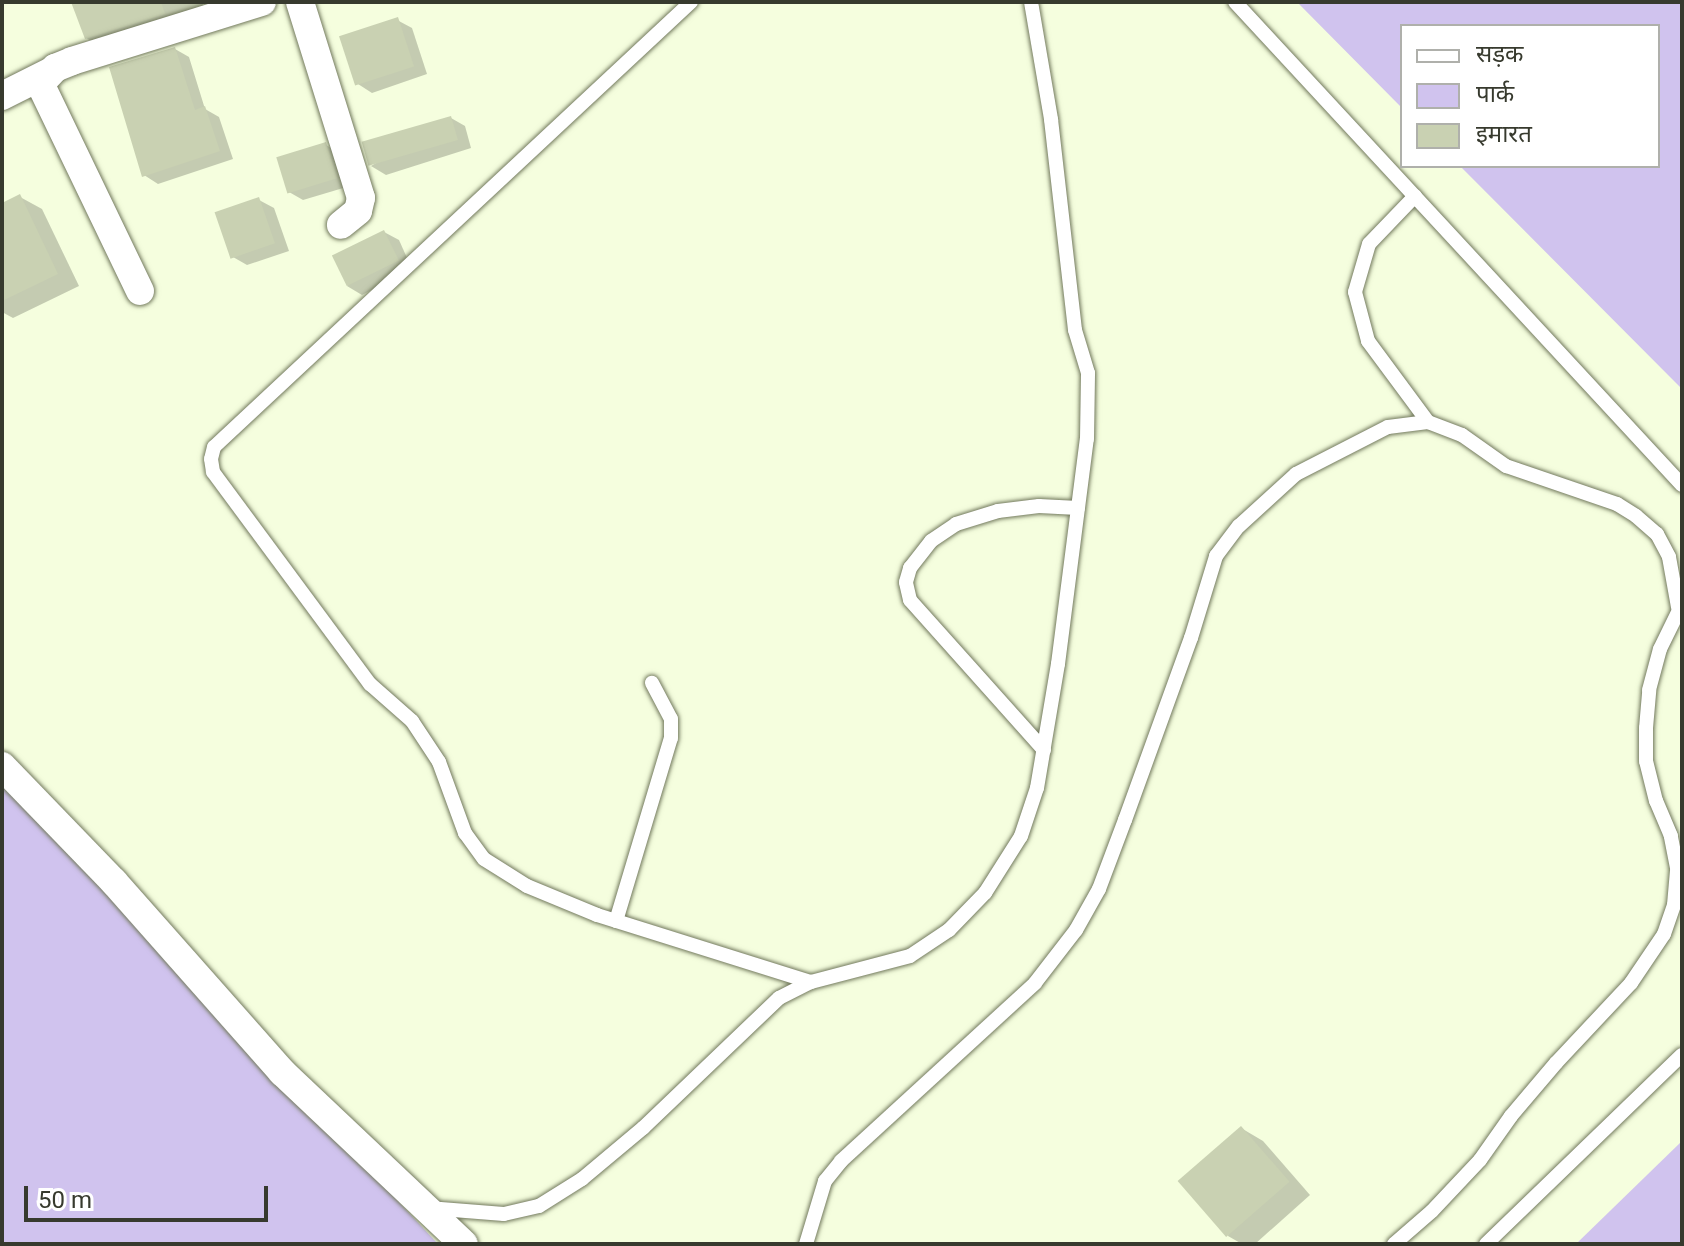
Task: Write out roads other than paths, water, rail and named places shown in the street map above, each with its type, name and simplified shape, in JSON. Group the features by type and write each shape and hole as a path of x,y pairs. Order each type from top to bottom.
{"street":[{"path":"2,96 72,61 262,2"},
{"path":"300,2 361,198 358,211 341,225"},
{"path":"50,72 43,89 140,291"},
{"path":"2,766 114,882 282,1072 464,1244"}],"lane":[{"path":"691,2 214,447 211,459 213,472 370,684 412,721 439,762 465,833 484,859 527,886 616,921 811,982"},
{"path":"423,1207 504,1214 539,1206 582,1179 643,1128 779,998 811,982 910,956 949,930 985,893 1021,836 1037,788 1044,750 1087,439 1088,373 1075,330 1051,119 1031,2"},
{"path":"1235,2 1682,485"},
{"path":"1415,196 1369,244 1355,292 1368,341 1428,422"},
{"path":"806,1244 825,1181 841,1161 1035,983 1076,930 1099,889 1125,820 1191,638 1216,556 1239,526 1296,474 1388,427 1428,422 1462,435 1506,466 1617,504 1657,534 1669,557 1680,605 1653,676 1646,728 1646,761 1656,801 1671,836 1677,868 1674,905 1664,934 1631,983 1556,1063 1511,1116 1480,1160 1432,1211 1394,1244"},
{"path":"1044,750 910,600 906,582 910,568 931,541 956,524 1012,509 1078,508"},
{"path":"616,921 671,738 671,719 652,683"},
{"path":"1486,1244 1682,1055"}]}
